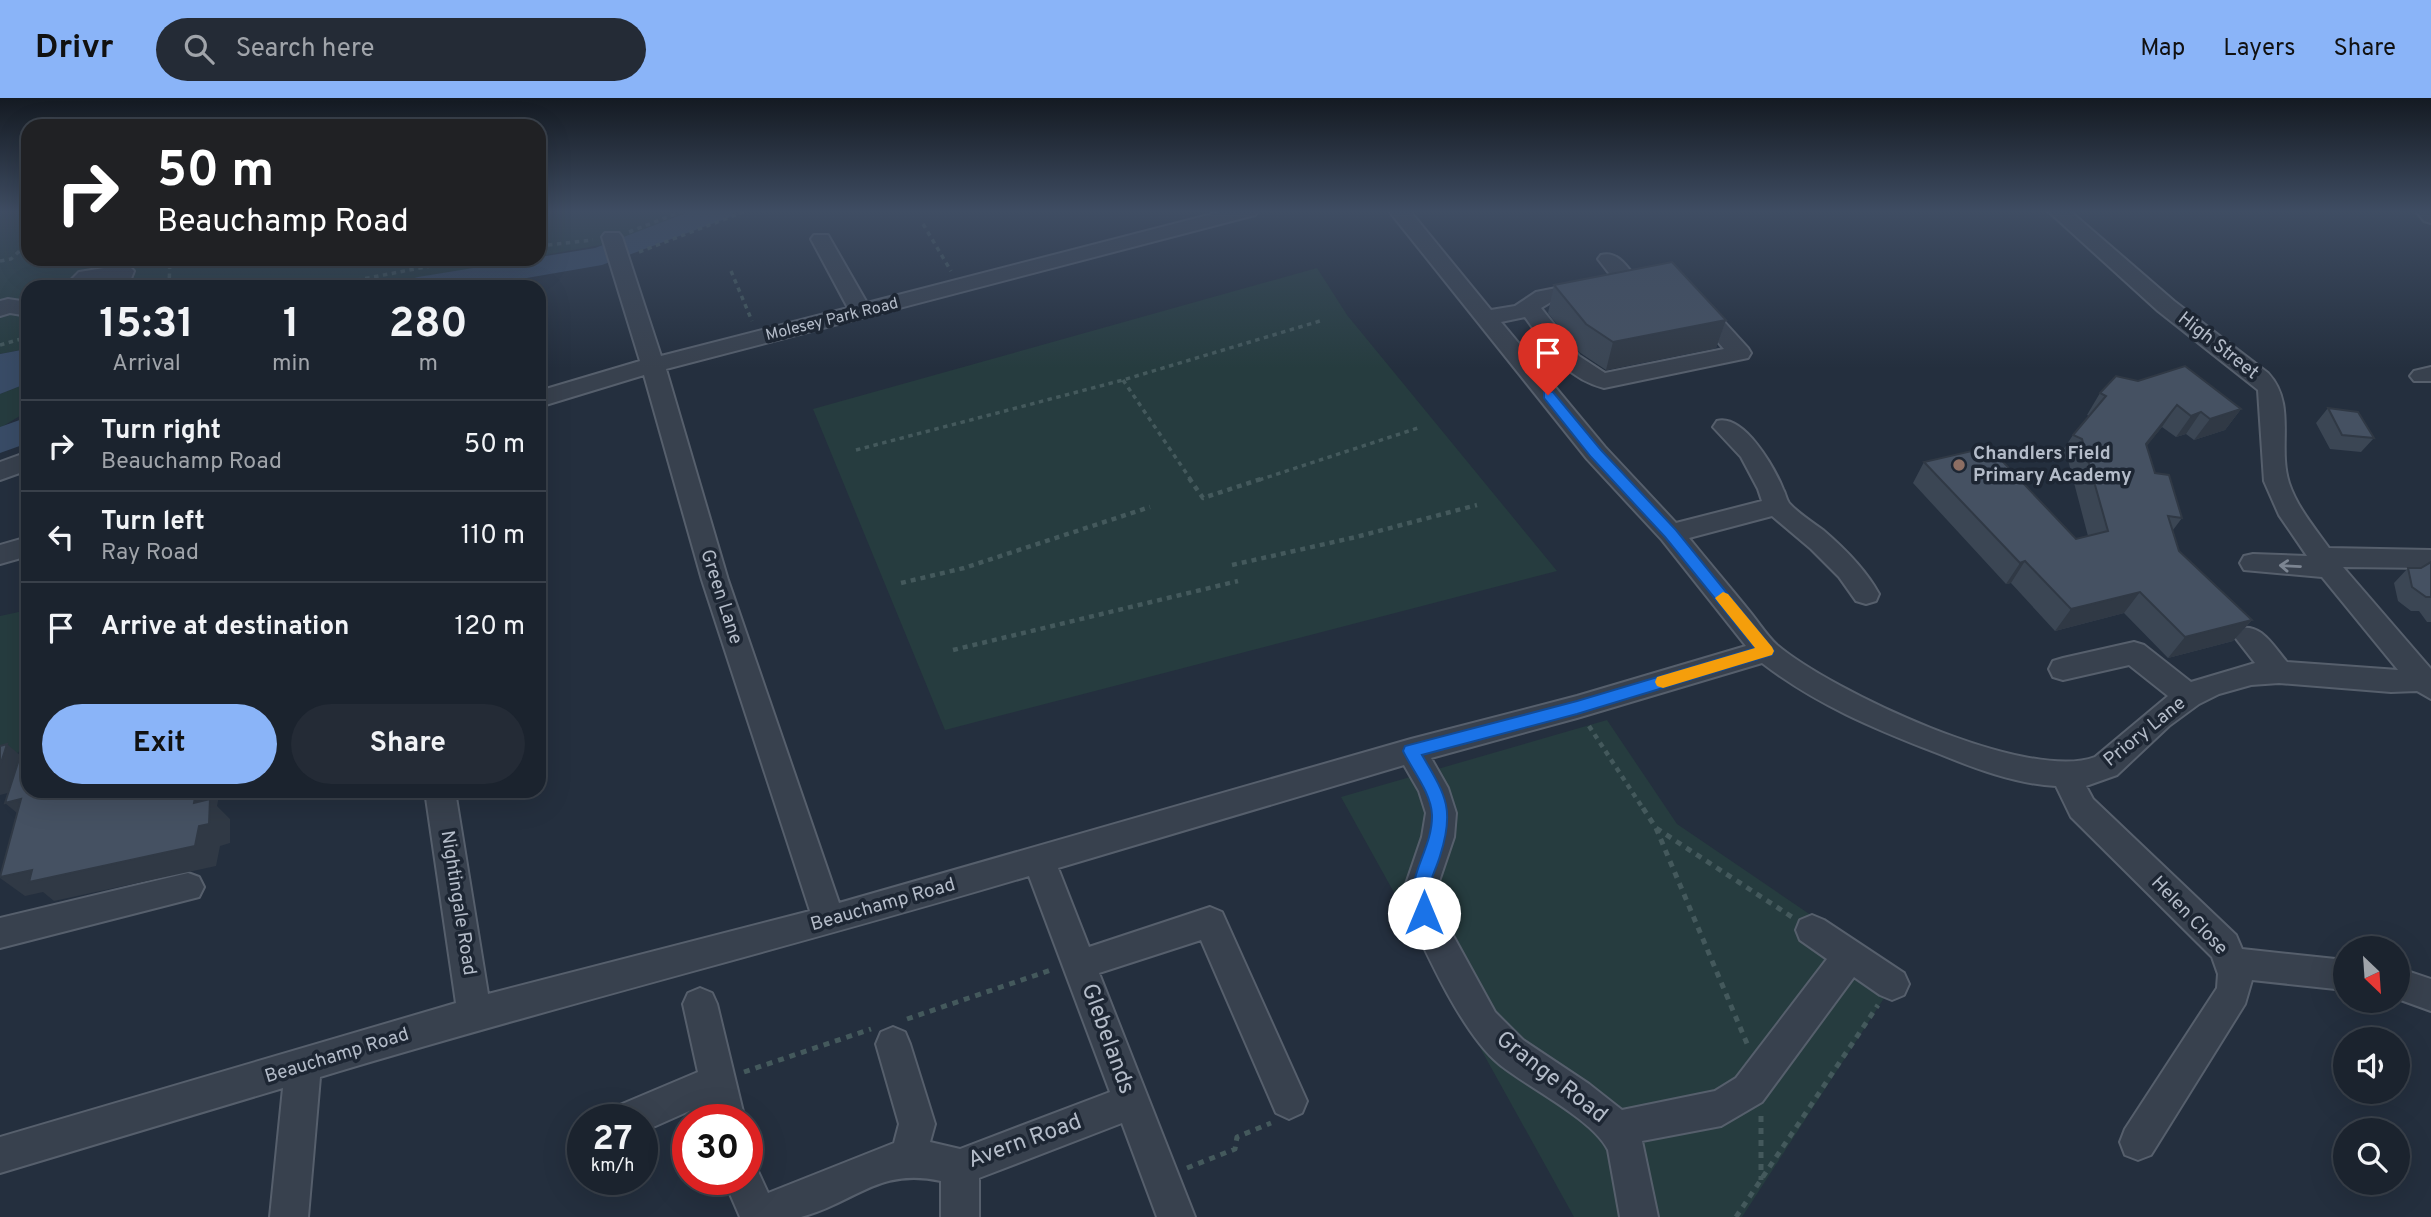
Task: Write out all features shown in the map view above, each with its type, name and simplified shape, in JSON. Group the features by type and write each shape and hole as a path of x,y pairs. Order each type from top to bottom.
{"street":[{"name":"Green Lane","path":"621,263 715,580 829,921"},
{"path":"834,263 862,313"},
{"name":"Molesey Park Road","path":"546,396 653,365 1051,263"},
{"name":"Priory Lane","path":"1441,263 1596,453 1671,534 1766,651 1809,683 1883,720 1979,757 2040,773 2082,775 2106,766 2159,718 2211,684 2251,674 2278,672 2333,674 2427,684"},
{"path":"1485,318 1529,307 1544,297 1627,281 1612,263"},
{"name":"High Street","path":"2117,263 2166,306 2260,378 2269,388 2276,481 2292,515 2324,563 2427,684"},
{"path":"82,280 87,276 123,271 119,280"},
{"path":"0,309 8,306 21,308"},
{"path":"1529,307 1580,371 1592,379 1604,381 1740,354 1699,308"},
{"path":"1725,427 1750,452 1771,489 1776,506 1820,542 1848,570 1866,594"},
{"path":"0,472 21,463"},
{"path":"1671,534 1776,506"},
{"path":"0,555 21,548"},
{"path":"2253,563 2431,559"},
{"path":"2248,636 2278,672"},
{"name":"Beauchamp Road","path":"0,1155 474,1014 829,921 1411,751 1577,707 1766,651"},
{"path":"2063,669 2134,653 2189,696"},
{"name":"Grange Road","path":"1411,751 1433,788 1441,813 1438,837 1419,893 1424,913 1483,1023 1511,1052 1576,1096 1617,1129 1626,1146 1639,1217"},
{"name":"Helen Close","path":"2065,775 2082,808 2224,946 2237,978 2233,993 2138,1142"},
{"name":"Nightingale Road","path":"441,798 463,923 474,1014"},
{"name":"Glebelands","path":"1039,860 1176,1217"},
{"path":"0,933 188,887"},
{"path":"1079,965 1210,922 1289,1101"},
{"path":"1812,930 1892,984"},
{"path":"1617,1129 1721,1108 1749,1090 1850,955"},
{"path":"2233,963 2333,974"},
{"path":"2410,988 2431,995"},
{"path":"700,1004 723,1104"},
{"path":"893,1044 916,1124 907,1160"},
{"path":"289,1217 303,1067"},
{"path":"658,1107 717,1082"},
{"name":"Avern Road","path":"750,1195 759,1216 887,1163 919,1158 960,1167 1130,1102"},
{"path":"960,1167 960,1217"}],"path":[{"path":"946,263 961,287"},
{"path":"358,280 430,266"},
{"path":"731,271 760,338"},
{"path":"856,450 1123,380 1320,321"},
{"path":"0,345 21,339"},
{"path":"1123,380 1203,498 1421,426"},
{"path":"1231,565 1356,537 1477,505"},
{"path":"901,583 964,568 1150,507"},
{"path":"953,650 1238,581"},
{"path":"1577,707 1656,828 1761,1075 1761,1180"},
{"path":"1656,828 1812,930"},
{"path":"1737,1217 1892,984"},
{"path":"1161,1178 1235,1149 1237,1137 1295,1112 1289,1101"}],"green space":[{"path":"0,263 21,263 21,266 490,266 417,280 21,280 21,350 0,354"},
{"path":"1317,268 1347,315 1557,571 945,730 813,409"},
{"path":"21,386 21,415 0,428 0,394"},
{"path":"21,612 21,748 11,757 0,761 0,616"},
{"path":"1607,720 1677,824 1899,975 1742,1217 1574,1217 1341,797"}],"water":[{"path":"21,350 21,386 0,394 0,354"}],"building":[{"path":"1673,263 1726,320 1613,342 1586,324 1554,285"},
{"path":"2185,366 2241,409 2210,419 2201,412 2191,416 2177,405 2146,444 2155,473 2169,475 2182,518 2168,516 2179,551 2252,620 2185,637 2140,592 2071,609 2025,561 2020,563 1924,462 1989,447 2076,539 2108,531 2082,439 2073,435 2106,396 2100,393 2116,376 2138,381"},
{"path":"2328,408 2358,412 2374,438 2342,435"},
{"path":"2431,562 2431,597 2426,597 2412,587 2408,568 2421,568"},
{"path":"7,744 0,766 0,746"},
{"path":"21,753 21,798 195,798 194,803 210,799 209,824 199,826 195,846 29,882 32,870 0,877 21,799 5,803"}],"waterway":[{"path":"546,265 559,263"},
{"path":"460,280 543,266"},
{"path":"0,441 21,432"}],"slow traffic":[{"path":"1663,682 1766,651 1723,598"}],"place":[{"name":"Chandlers Field Primary Academy","path":"1959,465"}],"route":[{"path":"1424,913 1419,893 1438,837 1441,813 1433,788 1411,751 1577,707 1766,651 1671,534 1596,453 1548,395"}]}
